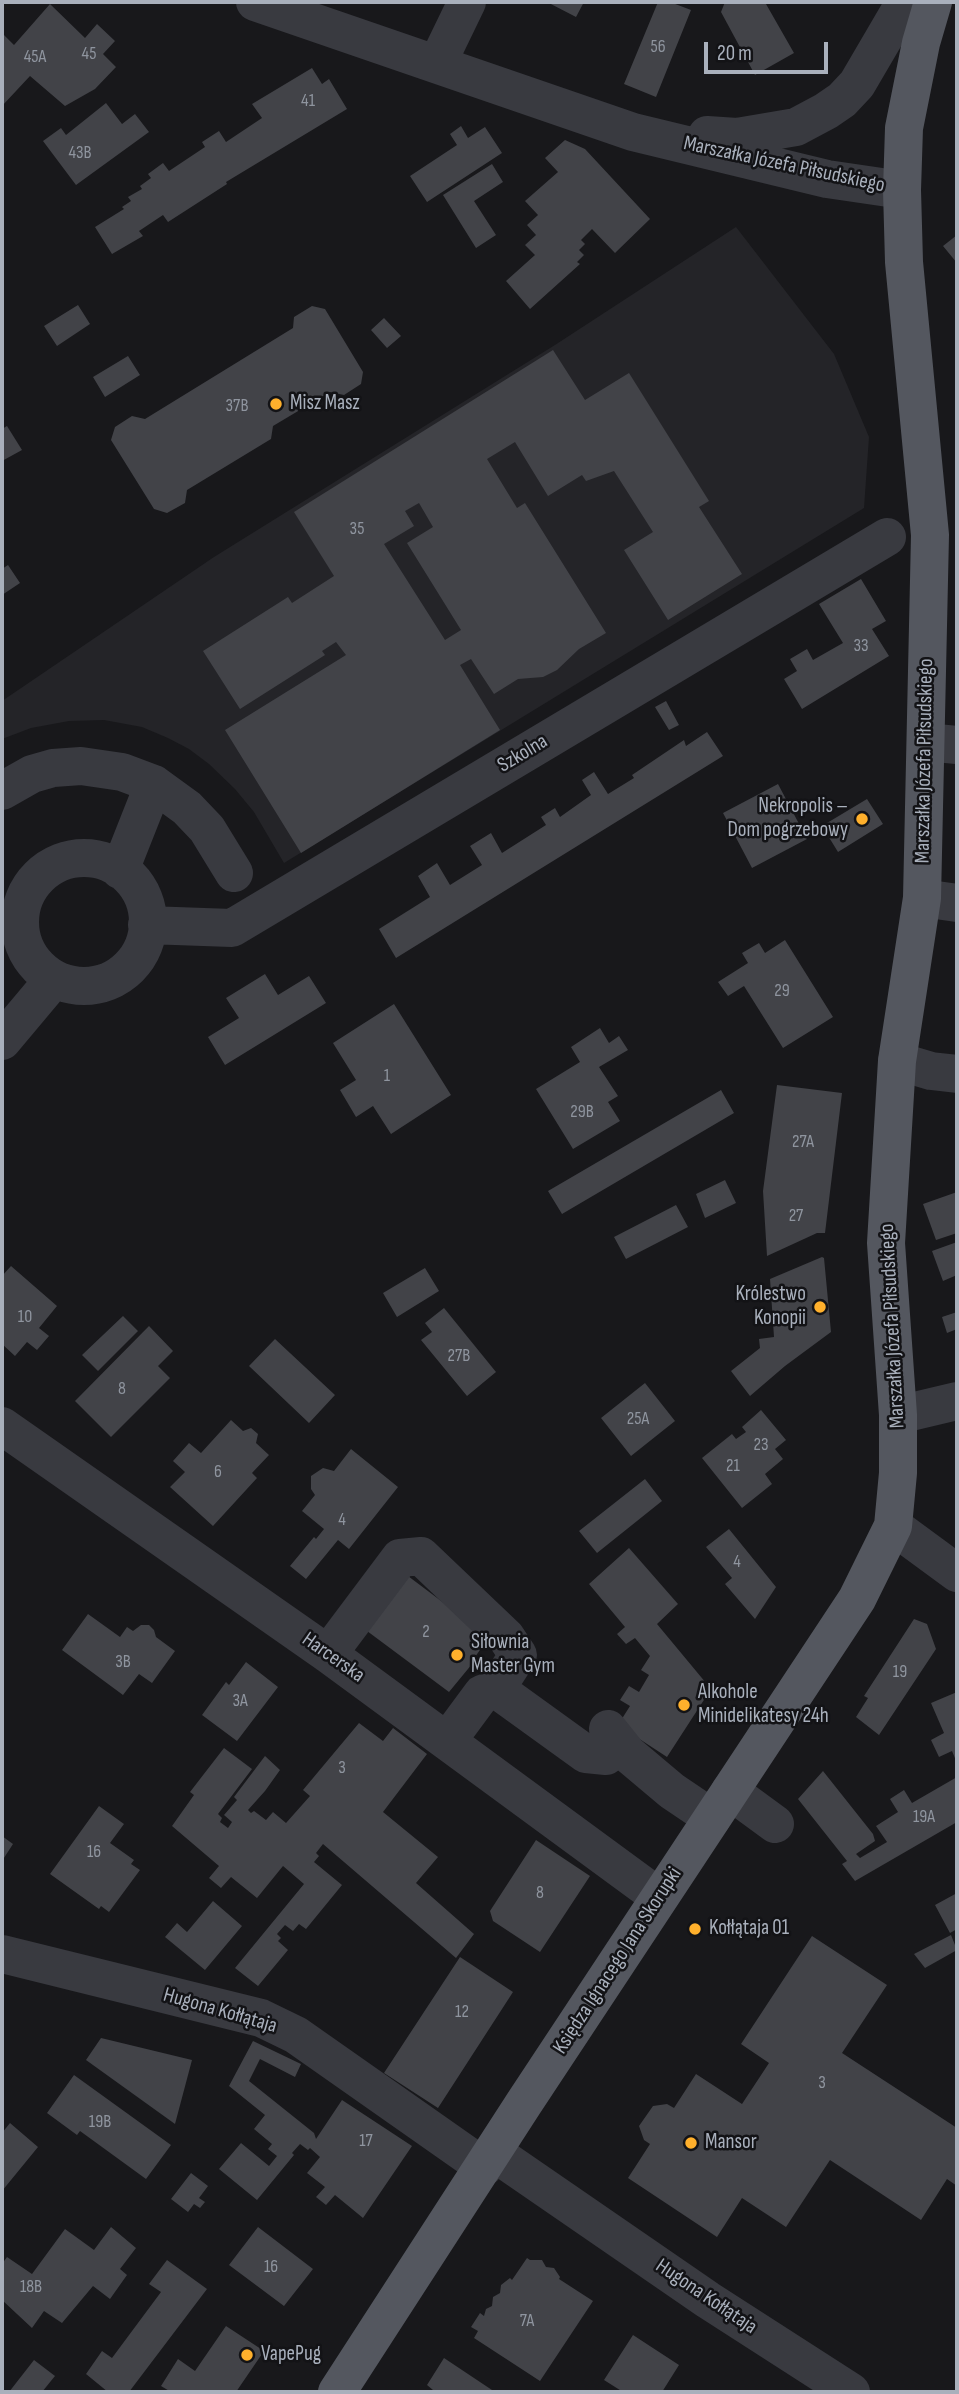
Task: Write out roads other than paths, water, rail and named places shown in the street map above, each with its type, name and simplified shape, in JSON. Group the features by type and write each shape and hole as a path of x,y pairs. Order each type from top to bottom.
{"main road":[{"path":"902,190 904,128 921,43 933,2"},
{"name":"Marszałka Józefa Piłsudskiego","path":"893,1526 898,1473 898,1415 886,1243 897,1061 940,900 941,744 930,535 904,262 902,190"},
{"name":"Księdza Ignacego Jana Skorupki","path":"337,2392 857,1600 893,1526"}],"street":[{"name":"Marszałka Józefa Piłsudskiego","path":"255,2 633,132 827,179 902,190"},
{"path":"437,64 467,2"},
{"name":"Marszałka Józefa Piłsudskiego","path":"633,132 737,136 796,128 842,100 857,84 905,2"},
{"name":"Szkolna","path":"147,925 232,928 887,537"},
{"path":"2,791 32,774 53,768 81,766 122,772 154,785 187,808 207,829 234,873"},
{"path":"120,870 154,785"},
{"path":"78,859 96,860 120,870 139,891 146,907 147,925 144,944 136,960 123,973 107,982 89,986 71,985 54,979 39,969 28,954 12,906 23,901 44,872 60,863 78,859"},
{"path":"2,1041 54,979"},
{"path":"897,1061 931,1072 957,1074"},
{"path":"898,1415 957,1402"},
{"name":"Harcerska","path":"2,1426 448,1740 659,1898"},
{"path":"893,1526 957,1573"},
{"path":"328,1654 400,1558 421,1556 506,1637 518,1656 496,1689 482,1694 448,1740"},
{"path":"496,1689 586,1754 607,1742 628,1754 672,1791 721,1804 775,1824"},
{"name":"Hugona Kołłątaja","path":"2,1954 261,2018 296,2035 489,2159 716,2288 851,2392"}],"place":[{"name":"Misz Masz","path":"276,404"},
{"name":"Nekropolis – Dom pogrzebowy","path":"862,819"},
{"name":"Królestwo Konopii","path":"820,1307"},
{"name":"Siłownia Master Gym","path":"457,1655"},
{"name":"Alkohole Minidelikatesy 24h","path":"684,1705"},
{"name":"Kołłątaja 01","path":"695,1929"},
{"name":"Mansor","path":"691,2143"},
{"name":"VapePug","path":"247,2355"}]}
